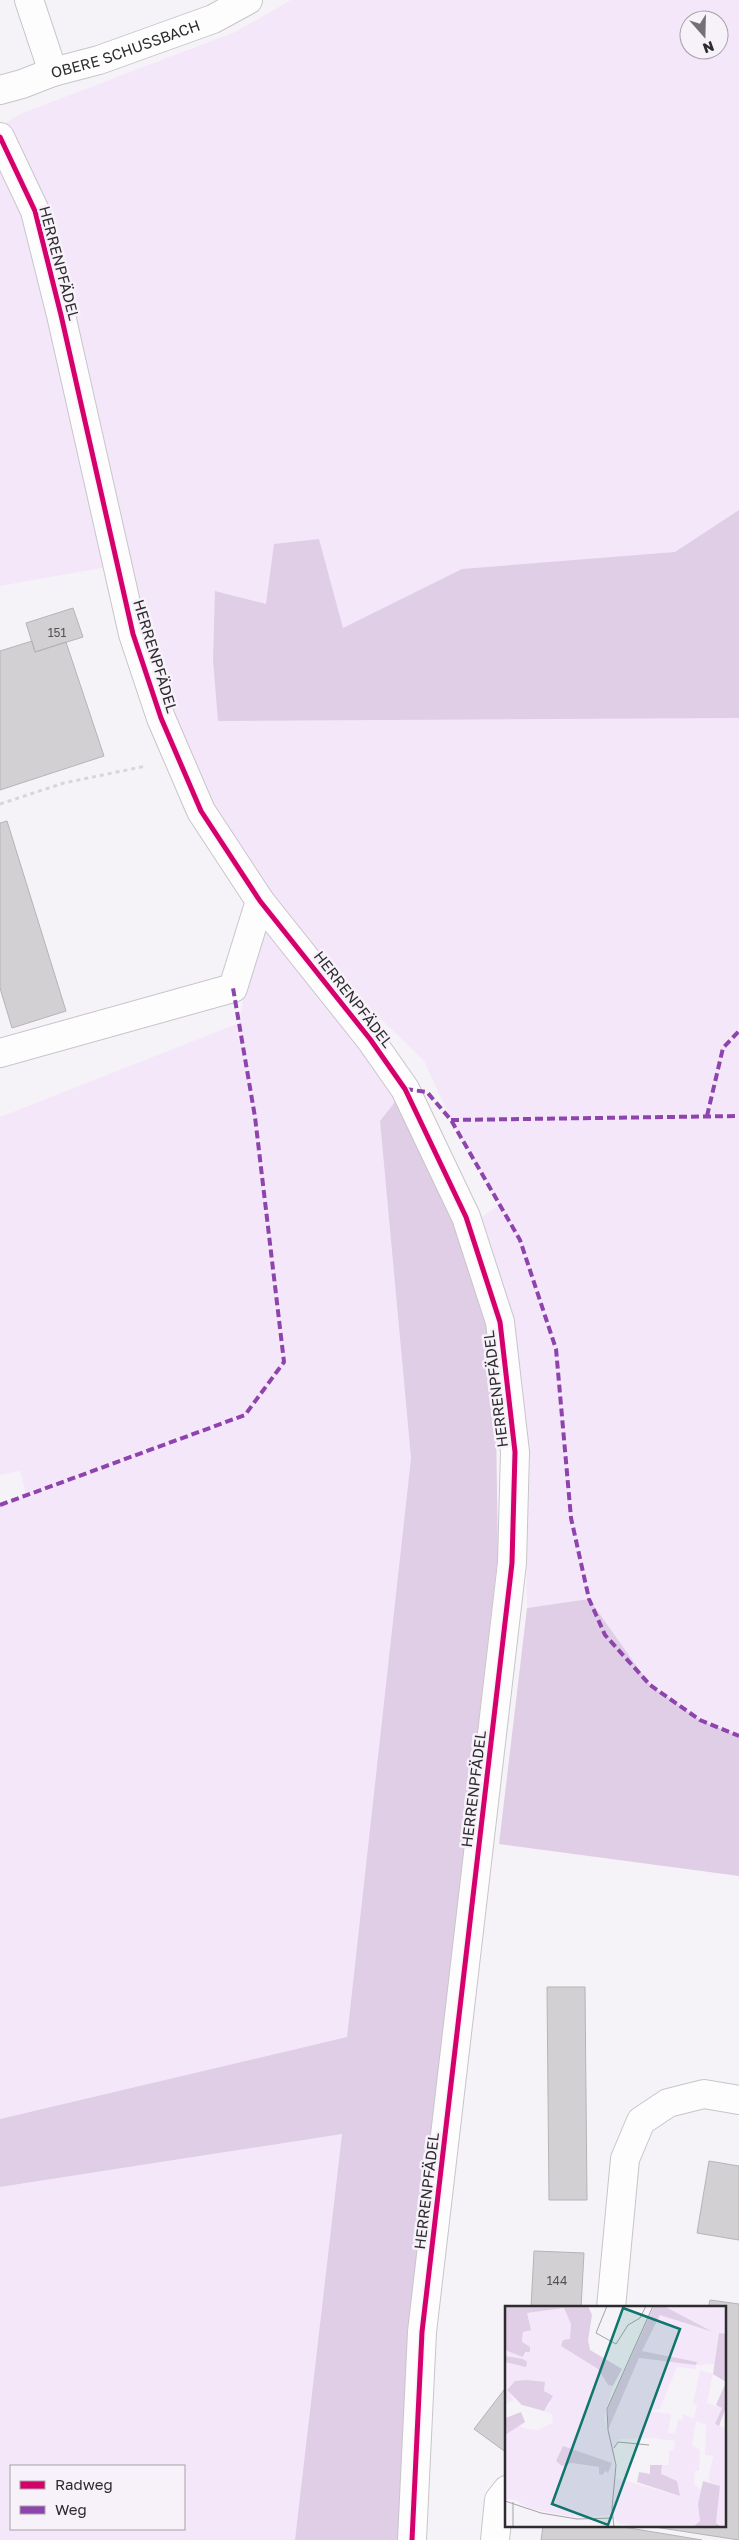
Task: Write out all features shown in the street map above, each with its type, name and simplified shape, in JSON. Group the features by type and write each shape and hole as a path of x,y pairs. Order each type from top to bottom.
{"street":[{"path":"29,0 53,72"},
{"name":"OBERE SCHUSSBACH","path":"0,90 53,72 99,60 213,19 248,0"},
{"name":"HERRENPFÄDEL","path":"0,137 35,211 62,315 133,634 161,718 201,811 260,901 370,1039 405,1089 466,1217 500,1322 515,1452 512,1563 422,2332 412,2540"},
{"path":"0,1053 233,988 260,901"},
{"path":"611,2306 625,2158 641,2122 668,2103 704,2094 739,2100"},
{"path":"495,2540 499,2500 505,2491"}],"path":[{"path":"0,804 64,783 179,760"}],"shaded area":[{"path":"291,0 739,0 739,1736 700,1720 650,1685 605,1635 589,1599 527,1608 523,1385 512,1311 480,1218 499,1205 506,1216 451,1120 424,1061 264,905 405,1089 380,1121 411,1458 347,2037 0,2119 0,1505 26,1495 20,1471 0,1475 0,1117 239,1023 260,901 201,811 118,565 0,586 0,126 20,114 235,32"},
{"path":"739,510 739,718 218,721 213,660 215,591 266,604 274,544 319,539 343,628 462,569 675,552"},
{"path":"405,1089 458,1225 488,1333 496,1423 498,1555 433,2115 405,2540 295,2540 342,2134 0,2187 0,2119 347,2037 411,1458 380,1121"},
{"path":"589,1599 650,1685 700,1720 739,1736 739,1876 499,1844 527,1608"},
{"path":"342,2134 295,2540 0,2540 0,2187"}],"building":[{"path":"73,608 83,637 35,652 26,623"},
{"path":"32,641 35,652 66,642 104,756 0,790 0,651"},
{"path":"7,821 66,1011 12,1028 0,988 0,823"},
{"path":"547,1987 585,1987 587,2200 549,2200"},
{"path":"709,2161 739,2166 739,2240 697,2233"},
{"path":"534,2251 584,2253 581,2306 531,2306"},
{"path":"710,2300 739,2304 739,2540 661,2528 726,2528 726,2306 708,2306"},
{"path":"505,2389 505,2452 474,2429"},
{"path":"543,2528 629,2528 702,2540 541,2540"}],"marked path":[{"path":"0,1505 245,1415 284,1362 255,1117 233,988"},
{"path":"707,1116 723,1048 739,1031"},
{"path":"405,1089 427,1092 451,1120 520,1240 556,1349 571,1518 589,1599 605,1635 650,1685 700,1720 739,1736"},
{"path":"451,1120 739,1116"}],"cycle path":[{"path":"0,137 35,211 61,315 133,634 161,718 201,811 260,901 370,1039 405,1089 466,1217 500,1322 515,1452 512,1563 422,2332 412,2540"}]}
